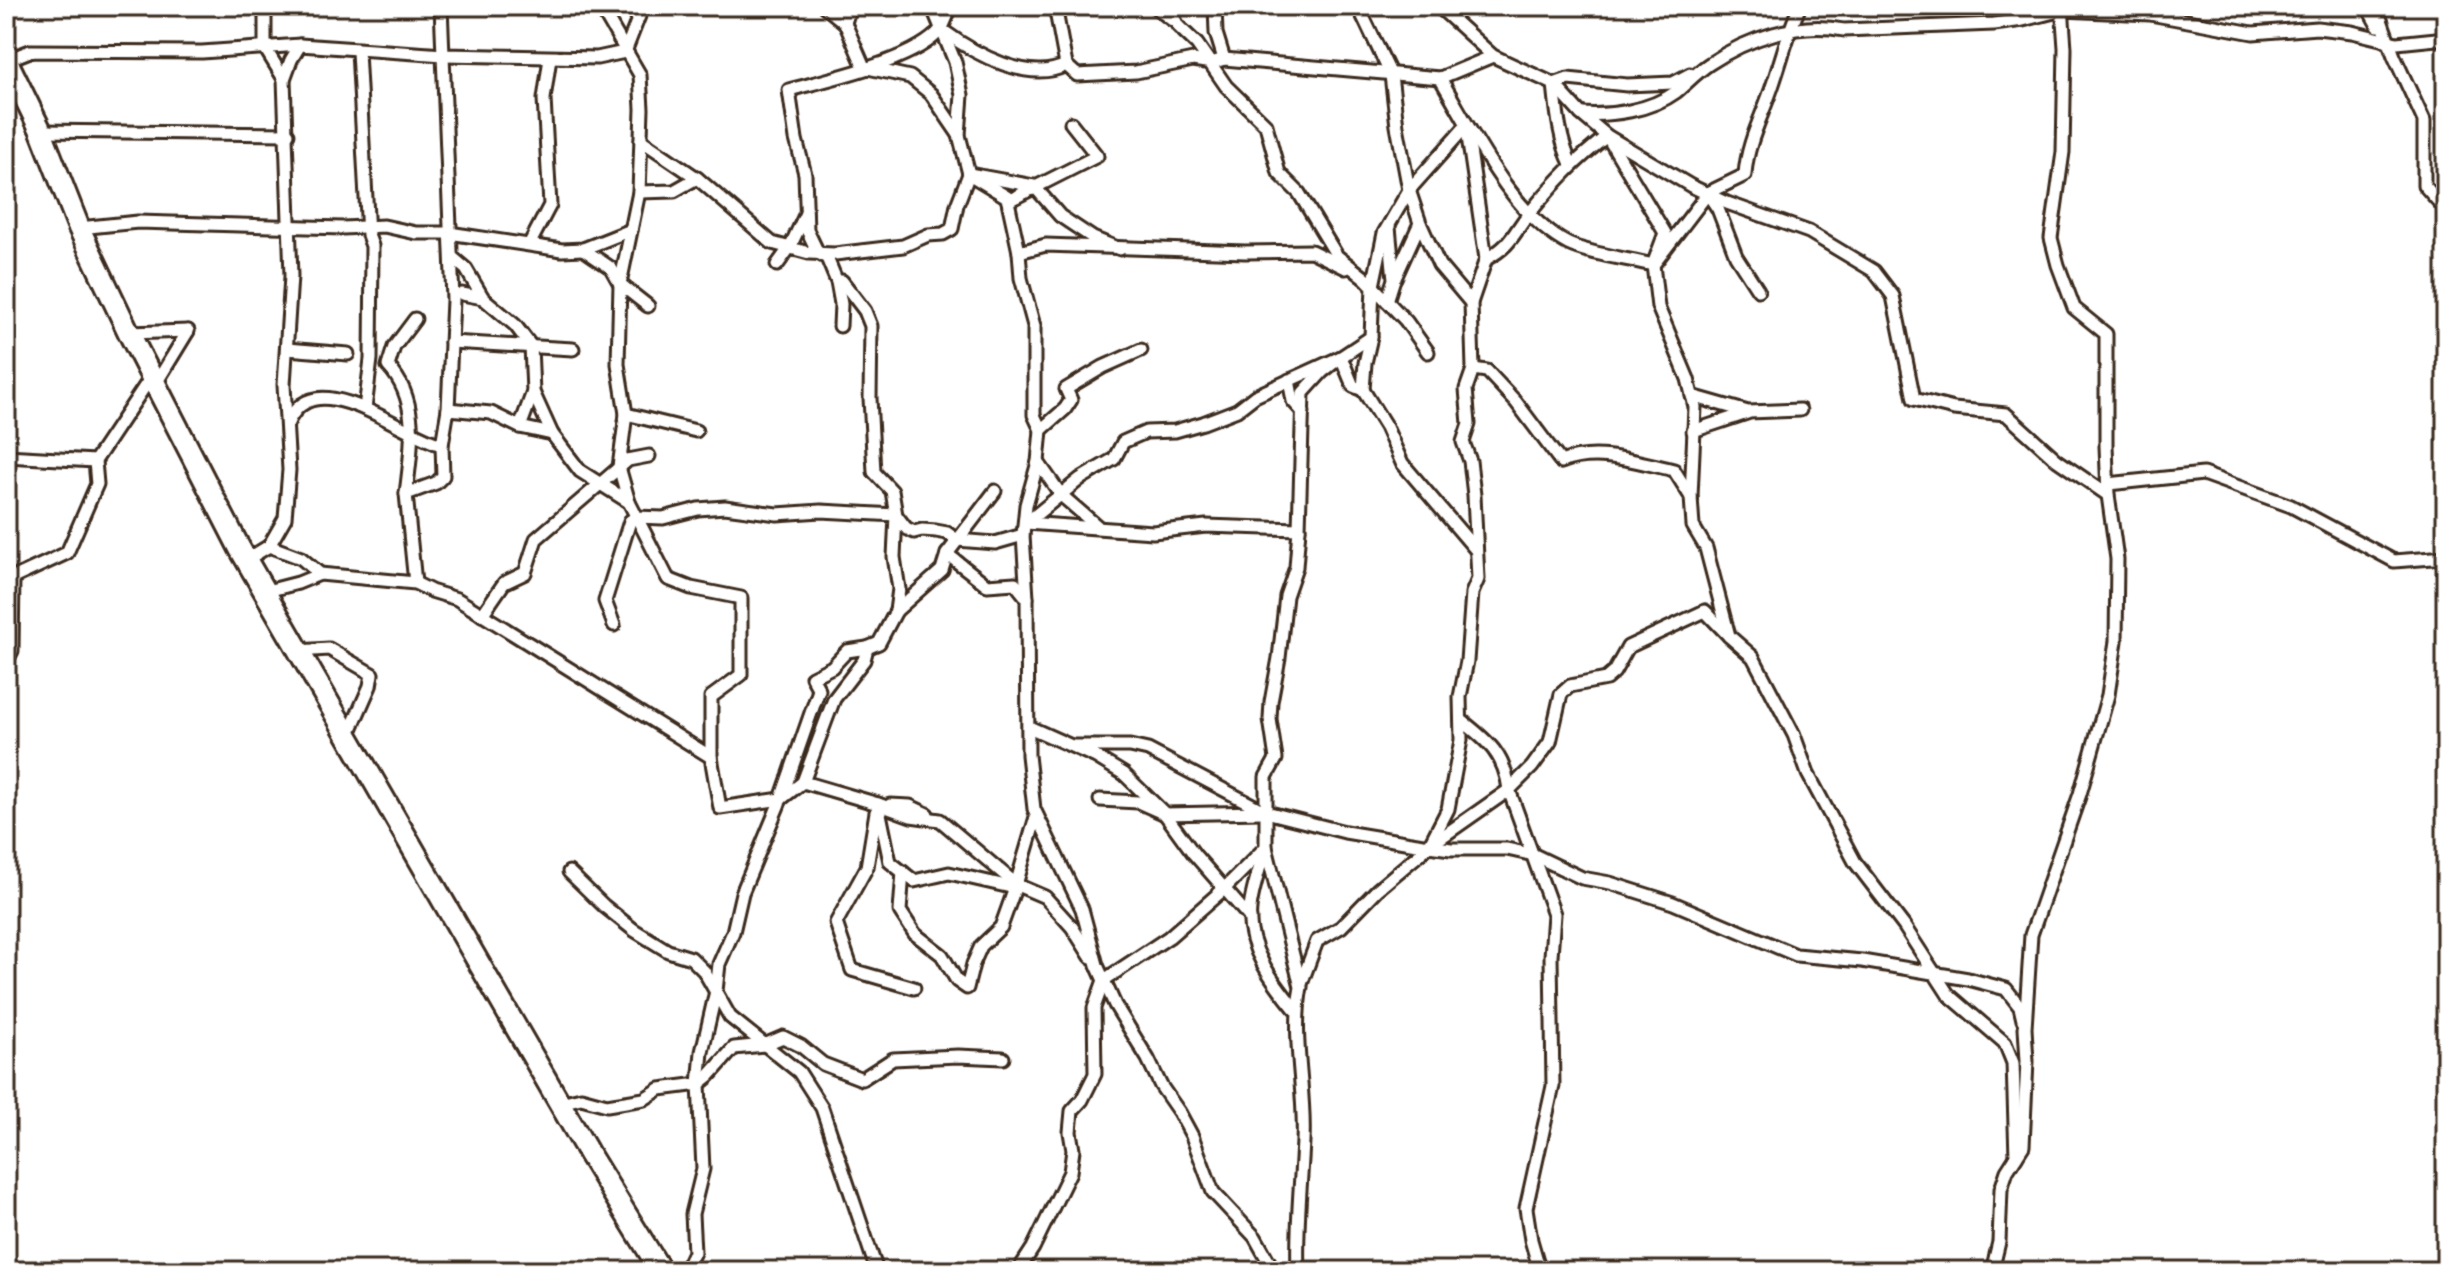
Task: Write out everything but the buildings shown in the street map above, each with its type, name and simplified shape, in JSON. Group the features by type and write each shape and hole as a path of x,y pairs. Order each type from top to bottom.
{"highway":[{"path":"6,59 41,131 79,228 129,333 263,592 661,1271"}],"street":[{"path":"265,6 265,48 284,79"},
{"path":"406,494 436,483 443,476 442,445 458,297 449,233 441,6"},
{"path":"605,6 604,13 640,75 639,192 620,284 618,364 626,414 619,467 629,502 668,579 691,588 741,598 741,675 711,697 711,757 720,808 781,799 803,782 834,699 864,660 867,648"},
{"path":"625,52 643,6"},
{"path":"824,6 845,23 864,67"},
{"path":"845,23 850,6"},
{"path":"641,140 697,178 772,243 818,253 850,253 903,246 928,235 943,234 952,229 969,174 959,135 962,95 955,62 932,6"},
{"path":"840,326 841,304 837,282 827,258 818,253 807,230 804,163 796,139 789,90 895,59 941,29 951,6"},
{"path":"1055,6 1066,65 1077,75 1136,72 1193,60 1440,78 1493,56"},
{"path":"1158,6 1218,61"},
{"path":"1168,6 1178,26"},
{"path":"1215,6 1218,61 1231,93 1266,125 1279,173 1299,193 1337,256 1373,286 1406,321 1428,352"},
{"path":"1358,6 1391,75 1409,190 1420,223 1439,265 1471,303"},
{"path":"1438,6 1452,12 1493,56 1554,84 1581,114 1607,136 1727,203 1809,232 1874,271 1893,296 1914,399 1954,409 2006,414 2057,460 2108,489 2203,474 2291,506 2394,561 2446,557"},
{"path":"1653,265 1708,193 1745,175 1748,146 1800,6"},
{"path":"2150,14 2168,6"},
{"path":"2367,6 2387,40 2424,121 2424,185 2446,210"},
{"path":"2376,6 2387,40"},
{"path":"1992,1271 1999,1242 2001,1189 2007,1171 2023,1146 2027,1061 2025,1028 2031,935 2080,794 2108,695 2116,641 2117,559 2108,489 2106,334 2074,308 2051,238 2063,152 2065,48 2062,8"},
{"path":"1554,84 1568,79 1627,85 1673,83 1752,41 1789,30 1982,25 2023,20 2062,8 2150,14 2253,33 2317,28 2352,32 2397,43 2446,38"},
{"path":"941,29 972,52 1008,66 1053,72 1066,65"},
{"path":"246,560 269,546 285,518 289,470 284,385 291,225 284,79 300,45"},
{"path":"6,59 30,51 202,52 300,45 358,51 550,58 597,58 625,52"},
{"path":"358,51 368,235 372,246 372,333 365,409"},
{"path":"530,243 550,205 544,99 550,58"},
{"path":"1581,114 1600,115 1640,109 1673,94 1708,65"},
{"path":"864,67 910,77 931,94 959,135"},
{"path":"1440,78 1466,126 1528,214 1569,244 1653,265"},
{"path":"1554,84 1560,129 1571,164"},
{"path":"1008,201 1097,156 1071,123"},
{"path":"1466,126 1409,190 1384,233 1373,286 1371,337 1363,390 1386,427 1402,463 1477,550"},
{"path":"1429,846 1448,809 1461,740 1460,697 1467,661 1472,593 1478,579 1470,461 1463,442 1469,424 1466,389 1473,369 1471,303 1486,259 1466,126"},
{"path":"41,131 288,134"},
{"path":"1486,259 1506,248 1528,214 1571,164 1607,136"},
{"path":"1607,136 1665,233 1653,265 1658,307 1680,357 1695,407 1691,497 1693,526 1706,548 1729,636"},
{"path":"969,174 1034,186 1060,216 1093,238 1120,249"},
{"path":"969,174 1007,197 1019,252 1021,278 1034,326 1034,415 1041,430 1038,462 1026,505 1024,529 1028,755 1036,817 1082,909 1097,965"},
{"path":"639,192 674,191 697,178"},
{"path":"1708,193 1718,209 1736,256 1758,290"},
{"path":"772,243 777,265 790,247 807,209"},
{"path":"79,228 138,222 384,226 416,233 449,233 562,250 583,249 631,230"},
{"path":"1387,301 1420,223"},
{"path":"1389,224 1394,279"},
{"path":"1019,252 1046,245 1311,251 1354,271"},
{"path":"583,249 611,268 620,284 648,306"},
{"path":"453,258 466,269 483,298 515,325 531,346 533,392 552,434 580,471 629,502"},
{"path":"685,1271 694,1252 692,1214 703,1169 699,1084 702,1052 719,964 733,932 742,893 781,799 819,690 812,677 832,667 847,651 879,643 896,611 899,589 894,557 896,515 892,491 874,472 870,398 871,326 865,311 842,281 837,282"},
{"path":"458,297 473,284"},
{"path":"458,297 483,298"},
{"path":"415,319 394,347 388,366 400,379 413,432 406,494 415,583"},
{"path":"6,662 12,651 13,578 67,553 97,484 95,461 188,331 129,333"},
{"path":"1301,987 1266,847 1266,777 1276,759 1271,735 1271,702 1286,596 1296,567 1303,393 1322,372 1371,337"},
{"path":"451,342 573,349"},
{"path":"287,349 348,354"},
{"path":"1041,430 1068,405 1071,400 1066,389 1103,367 1141,350"},
{"path":"614,625 605,601 630,521 636,517 663,518 698,509 725,507 777,514 821,511 896,515 906,528 914,532 947,533 957,540 995,543 1024,529 1080,479 1114,459 1123,442 1146,432 1175,431 1237,410 1255,396 1341,357"},
{"path":"1341,357 1353,386 1363,390"},
{"path":"1473,369 1487,371 1516,402 1561,462 1579,455 1622,458 1674,470 1691,497"},
{"path":"1289,380 1293,401 1303,412"},
{"path":"520,427 533,392"},
{"path":"1692,396 1748,412"},
{"path":"285,430 292,411 307,400 343,399 413,432 424,441 442,445"},
{"path":"448,409 491,413 520,427 552,434"},
{"path":"1693,431 1748,412 1800,410"},
{"path":"626,414 696,431"},
{"path":"6,456 95,461"},
{"path":"482,615 504,583 525,573 536,539 628,460 649,456"},
{"path":"1038,462 1061,495 1098,526"},
{"path":"896,611 942,570 947,554 995,491"},
{"path":"1024,529 1098,526 1153,532 1206,526 1299,529"},
{"path":"269,546 301,558 320,574"},
{"path":"947,554 987,585 1015,583 1027,598"},
{"path":"263,592 320,574 415,583 457,599 711,757"},
{"path":"1298,1271 1296,1224 1303,1141 1296,1010 1317,941 1341,927 1378,889 1429,846 1509,790 1532,767 1550,742 1561,694 1570,686 1606,679 1614,672 1628,647 1705,611 1753,657 1794,735 1808,774 1848,849 1948,994 2005,1043 2013,1063 2016,1158"},
{"path":"298,651 329,649 372,674 370,686 348,737"},
{"path":"1461,720 1490,743 1507,771 1509,790 1554,914 1551,956 1553,1086 1526,1208 1540,1271"},
{"path":"1029,727 1073,746 1124,774 1165,814 1194,854 1250,918"},
{"path":"1073,746 1130,746 1148,750 1266,812 1345,832 1451,849 1507,849 1534,855 1582,878 1610,883 1673,903 1796,955 1862,961 1968,979 2006,989 2020,1007 2025,1028"},
{"path":"803,782 878,804 910,806 940,820 974,846 1016,887"},
{"path":"1100,800 1138,802 1165,814 1266,812"},
{"path":"878,804 890,862 914,881 949,873 1016,887 1045,897 1072,927 1097,965 1161,1086 1192,1136 1213,1192 1255,1237 1274,1271"},
{"path":"878,804 867,867 836,923 852,970 914,988"},
{"path":"903,872 900,911 915,934 942,955 957,981 967,988 981,946 1001,927 1036,817"},
{"path":"1018,1271 1033,1248 1070,1172 1072,1111 1082,1100 1095,1074 1094,1008 1104,980 1169,937 1266,847"},
{"path":"1266,847 1250,907 1250,929 1266,970 1296,1010"},
{"path":"569,872 634,930 668,951 691,958 704,971 730,1017 799,1072 822,1108 877,1271"},
{"path":"560,1103 581,1098 607,1105 644,1099 660,1089 699,1084 734,1048 764,1045 783,1037 801,1046 823,1064 862,1079 893,1059 958,1056 1003,1058"}]}
